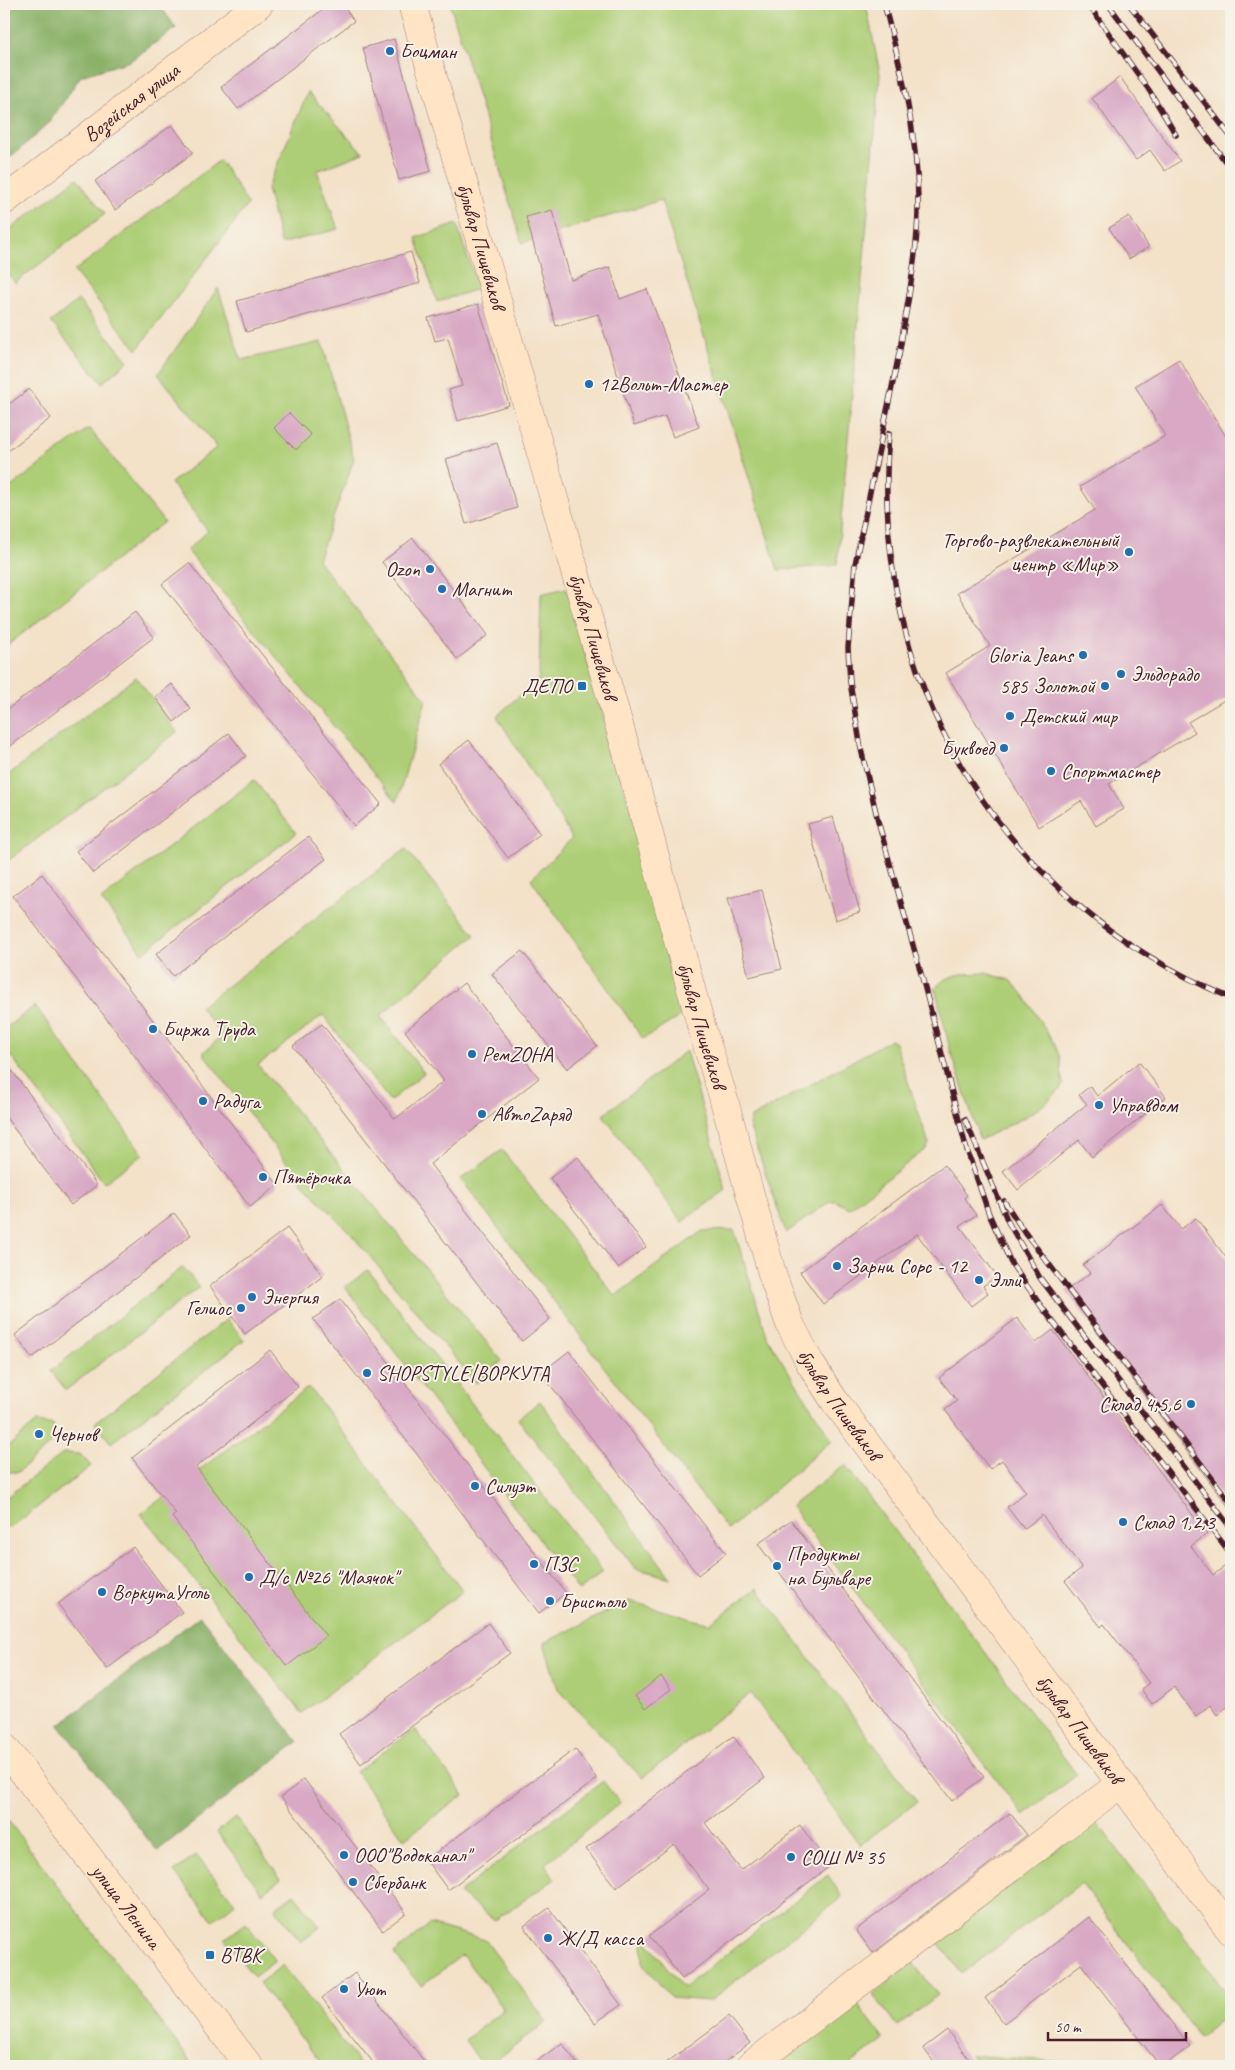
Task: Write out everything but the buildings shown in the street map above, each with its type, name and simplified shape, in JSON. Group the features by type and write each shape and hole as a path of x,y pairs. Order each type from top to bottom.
{"main road":[{"name":"Возейская улица","path":"4,201 259,4"},
{"name":"бульвар Пищевиков","path":"412,4 627,754 702,1029 722,1093 773,1277 790,1324 810,1363 834,1400 1231,1931"},
{"name":"улица Ленина","path":"4,1747 249,2066"},
{"path":"750,2066 1120,1784"}],"green space":[{"path":"4,4 159,4 176,28 130,61 81,76 49,123 4,161"},
{"path":"450,4 866,4 880,74 837,565 778,570 661,200 522,243"},
{"path":"308,92 363,153 317,171 338,229 281,244 267,189"},
{"path":"220,160 248,204 137,350 74,271"},
{"path":"77,178 105,214 15,283 4,268 4,234"},
{"path":"457,224 478,289 437,302 416,238"},
{"path":"218,288 241,360 322,342 354,459 318,560 426,700 397,802 187,550 208,531 171,483 217,447 158,374"},
{"path":"78,300 128,361 102,383 51,322"},
{"path":"89,428 164,522 4,648 4,492"},
{"path":"566,588 640,842 681,1016 643,1039 531,879 572,838 497,716 539,678 541,594"},
{"path":"136,677 177,732 4,864 4,778"},
{"path":"254,780 296,833 143,953 101,900"},
{"path":"406,849 475,935 380,1016 424,1073 390,1101 323,1015 258,1065 502,1361 476,1383 351,1234 300,1180 203,1053 222,1036 200,1007"},
{"path":"985,973 1010,980 1023,994 1055,1045 1060,1058 1063,1085 1056,1094 1037,1110 980,1140 950,1049 935,988 952,976"},
{"path":"35,1006 143,1154 104,1183 4,1046 4,1029"},
{"path":"890,1040 895,1043 929,1144 926,1149 849,1208 835,1201 830,1201 786,1233 749,1125 751,1118"},
{"path":"686,1051 726,1190 682,1222 603,1115"},
{"path":"502,1150 615,1296 702,1231 734,1230 768,1339 832,1440 728,1530 461,1179"},
{"path":"183,1267 199,1287 66,1390 51,1371"},
{"path":"368,1270 603,1572 579,1591 345,1287"},
{"path":"227,1319 244,1340 111,1443 95,1423"},
{"path":"309,1387 463,1591 302,1713 141,1514"},
{"path":"540,1401 671,1578 635,1568 518,1419"},
{"path":"37,1422 54,1425 51,1444 18,1472 4,1472 4,1450"},
{"path":"64,1453 80,1454 91,1466 9,1529 4,1522 4,1499"},
{"path":"845,1465 1077,1775 1023,1815 791,1506"},
{"path":"757,1588 917,1802 860,1845 751,1693 642,1778 558,1689 544,1643 629,1601 710,1624"},
{"path":"200,1616 298,1742 157,1851 59,1725"},
{"path":"415,1729 464,1795 404,1839 356,1772"},
{"path":"603,1781 620,1803 545,1864 555,1879 495,1920 459,1893"},
{"path":"4,1815 194,2066 4,2066"},
{"path":"236,1817 281,1879 262,1893 217,1832"},
{"path":"1095,1820 1231,1998 1231,2012 1199,2037 1081,1883 962,1974 937,1941"},
{"path":"196,1855 235,1903 213,1921 174,1872"},
{"path":"828,1875 842,1897 710,2001 671,1998 643,1964 642,1935 683,1988"},
{"path":"294,1894 320,1927 301,1942 275,1908"},
{"path":"246,1923 275,1961 254,1977 225,1939"},
{"path":"430,1924 485,1940 547,2022 488,2066 483,2066 465,2040 504,2009 462,1955 421,1986 394,1954"},
{"path":"913,1963 938,1995 897,2026 873,1994"},
{"path":"283,1965 361,2066 323,2066 259,1983"},
{"path":"857,2003 884,2039 848,2066 771,2066"},
{"path":"970,2055 1112,2066 979,2066"}],"railway":[{"path":"884,4 907,100 917,173 917,238 899,356"},
{"path":"1088,4 1149,90 1176,135"},
{"path":"1108,4 1231,169"},
{"path":"1129,4 1231,137"},
{"path":"900,349 855,564 848,648 850,682 861,749 878,821 922,977 966,1147 989,1214 1011,1263 1041,1306 1231,1554"},
{"path":"889,433 888,525 901,613 927,696 965,773 1015,843 1077,904 1149,956 1231,998"},
{"path":"965,1119 1008,1222 1040,1278 1231,1528"},
{"path":"1004,1201 1023,1230 1231,1503"}],"place":[{"name":"Боцман","path":"390,51"},
{"name":"12Вольт-Мастер","path":"589,384"},
{"name":"Торгово-развлекательный центр «Мир»","path":"1129,552"},
{"name":"Ozon","path":"430,569"},
{"name":"Магнит","path":"442,589"},
{"name":"Gloria Jeans","path":"1083,655"},
{"name":"Эльдорадо","path":"1121,674"},
{"name":"ДЕПО","path":"582,686"},
{"name":"585 Золотой","path":"1105,686"},
{"name":"Детский мир","path":"1010,716"},
{"name":"Буквоед","path":"1004,748"},
{"name":"Спортмастер","path":"1051,771"},
{"name":"Биржа Труда","path":"153,1029"},
{"name":"РемZОНА","path":"472,1054"},
{"name":"Радуга","path":"203,1101"},
{"name":"Управдом","path":"1099,1105"},
{"name":"АвтоZаряд","path":"482,1114"},
{"name":"Пятёрочка","path":"263,1177"},
{"name":"Зарни Сорс - 12","path":"837,1266"},
{"name":"Элли","path":"979,1280"},
{"name":"Энергия","path":"252,1297"},
{"name":"Гелиос","path":"241,1308"},
{"name":"SHOPSTYLE|ВОРКУТА","path":"367,1373"},
{"name":"Склад 4,5,6","path":"1191,1404"},
{"name":"Чернов","path":"39,1434"},
{"name":"Силуэт","path":"475,1486"},
{"name":"Склад 1,2,3","path":"1123,1522"},
{"name":"ПЗС","path":"534,1564"},
{"name":"Продукты на Бульваре","path":"777,1566"},
{"name":"Д/с №26 \"Маячок\"","path":"249,1577"},
{"name":"ВоркутаУголь","path":"102,1592"},
{"name":"Бристоль","path":"550,1601"},
{"name":"ООО\"Водоканал\"","path":"344,1855"},
{"name":"СОШ № 35","path":"791,1857"},
{"name":"Сбербанк","path":"353,1882"},
{"name":"Ж/Д касса","path":"548,1938"},
{"name":"ВТВК","path":"210,1955"},
{"name":"Уют","path":"344,1989"}]}
